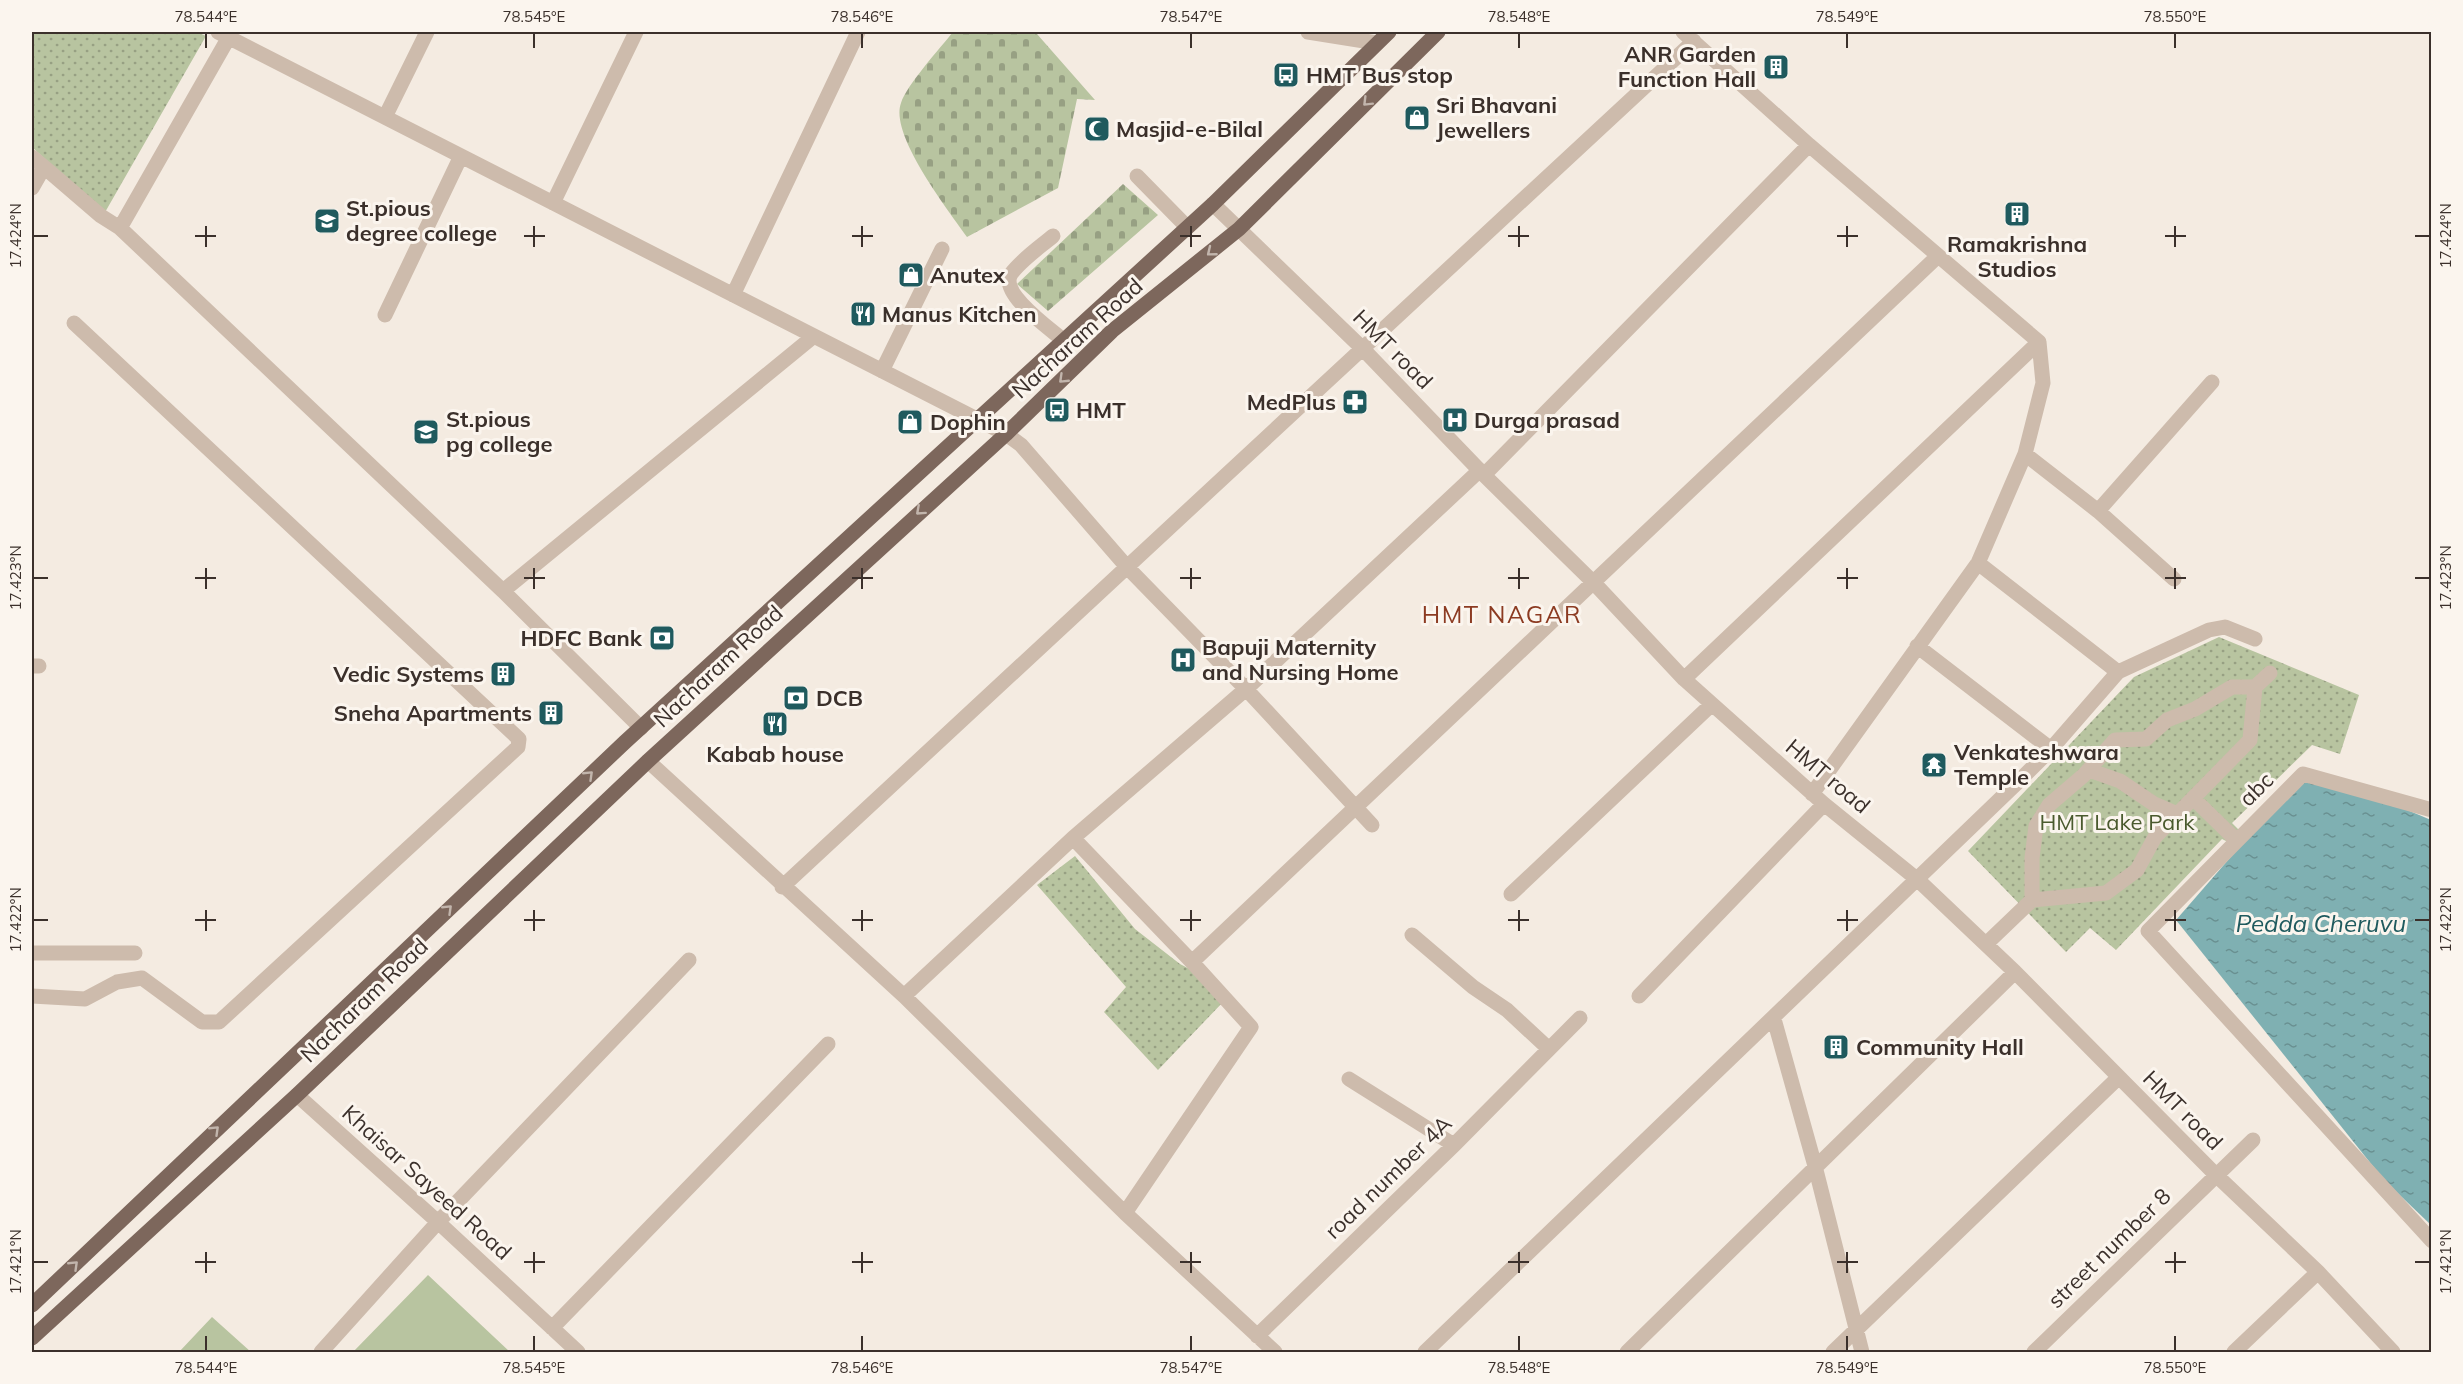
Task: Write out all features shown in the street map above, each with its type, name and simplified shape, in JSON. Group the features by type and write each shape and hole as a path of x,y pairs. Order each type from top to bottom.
{"main road":[{"name":"Nacharam Road","path":"32,1305 641,728 977,417 1213,204 1389,32"},
{"name":"Nacharam Road","path":"32,1338 297,1095 648,761 1006,434 1112,331 1239,229 1438,32"}],"street":[{"path":"385,117 428,32"},
{"path":"553,203 636,32"},
{"path":"733,295 858,32"},
{"path":"1308,32 1377,43"},
{"path":"120,228 224,34 733,295 977,417 1006,434 1021,445 1127,567 1246,688 1372,825"},
{"path":"782,886 1362,348 1688,36 1809,145 2039,342 2043,383 2025,454 1978,563 1812,794"},
{"path":"904,996 1073,838 1246,688 1482,473 1809,145"},
{"path":"385,315 461,156"},
{"path":"32,157 101,216 120,228 503,591 641,728"},
{"path":"32,188 44,167"},
{"path":"1137,176 1187,227"},
{"name":"HMT road","path":"1213,204 1362,348 1482,473 1594,583 1684,679 1812,794 1918,880 1986,944 2216,1175 2318,1272 2393,1353"},
{"path":"1053,236 1013,272 1009,284 1013,295 1063,340"},
{"path":"882,370 942,249"},
{"path":"1192,962 1938,256"},
{"path":"32,996 85,999 117,982 142,978 202,1022 219,1022 518,747 519,739 74,323"},
{"path":"503,591 814,336"},
{"path":"1684,679 2039,342"},
{"path":"2098,511 2212,382"},
{"path":"2025,454 2098,511 2174,579"},
{"path":"1978,563 2118,672"},
{"path":"1425,1353 1918,880 2051,749 2118,672 2209,630 2225,627 2255,639"},
{"path":"1917,646 2051,749"},
{"path":"1986,944 2032,900 2106,893 2137,870 2155,837 2250,740 2255,687 2270,673"},
{"path":"2032,900 2032,858 2036,826 2049,805 2089,770 2115,740 2145,739 2167,720 2195,709 2232,687 2255,687"},
{"path":"1511,894 1711,705"},
{"path":"648,761 904,996 1125,1213 1275,1353"},
{"path":"2089,770 2120,781 2154,804 2177,814"},
{"name":"abc","path":"2432,810 2303,774 2148,931 2432,1241"},
{"path":"2193,798 2233,837"},
{"path":"1639,996 1824,804"},
{"path":"1073,838 1251,1027 1125,1213"},
{"path":"1412,935 1473,987 1507,1010 1549,1049"},
{"path":"32,953 135,952"},
{"path":"321,1353 438,1222 689,960"},
{"path":"1627,1353 2015,972"},
{"name":"road number 4A","path":"1257,1336 1454,1145 1580,1018"},
{"path":"1774,1019 1815,1166 1862,1353"},
{"path":"552,1328 828,1044"},
{"path":"1833,1353 2119,1077"},
{"path":"1349,1079 1454,1145"},
{"name":"Khaisar Sayeed Road","path":"297,1095 438,1222 578,1353"},
{"name":"street number 8","path":"2034,1353 2253,1140"},
{"path":"2234,1353 2318,1272"}],"green space":[{"path":"32,32 197,32 206,36 104,214 32,147"},
{"path":"953,32 1030,32 1037,34 1095,100 1077,99 1058,188 967,237 935,192 912,153 900,117 904,96"},
{"path":"1123,184 1158,215 1048,311 1017,284"},
{"name":"HMT Lake Park","path":"2219,637 2359,695 2340,754 2312,745 2232,823 2244,835 2234,845 2222,839 2116,950 2090,928 2066,952 1968,851 2134,677"},
{"path":"1075,856 1135,929 1180,964 1207,978 1224,1001 1158,1070 1104,1012 1126,987 1037,885"},
{"path":"428,1275 510,1352 353,1352"},
{"path":"212,1317 251,1352 179,1352"}],"water":[{"name":"Pedda Cheruvu","path":"2308,768 2431,820 2431,1225 2384,1180 2176,920"}],"place":[{"name":"ANR Garden Function Hall","path":"1776,67"},
{"name":"HMT Bus stop","path":"1286,75"},
{"name":"Sri Bhavani Jewellers","path":"1417,118"},
{"name":"Masjid-e-Bilal","path":"1097,129"},
{"name":"Ramakrishna Studios","path":"2017,214"},
{"name":"St.pious degree college","path":"327,221"},
{"name":"Anutex","path":"911,275"},
{"name":"Manus Kitchen","path":"863,314"},
{"name":"MedPlus","path":"1355,402"},
{"name":"HMT","path":"1057,410"},
{"name":"Durga prasad","path":"1455,420"},
{"name":"Dophin","path":"910,422"},
{"name":"St.pious pg college","path":"426,432"},
{"name":"HDFC Bank","path":"662,638"},
{"name":"Bapuji Maternity and Nursing Home","path":"1183,660"},
{"name":"Vedic Systems","path":"503,674"},
{"name":"DCB","path":"796,698"},
{"name":"Sneha Apartments","path":"551,713"},
{"name":"Kabab house","path":"775,724"},
{"name":"Venkateshwara Temple","path":"1934,765"},
{"name":"Community Hall","path":"1836,1047"}],"district":[{"name":"HMT NAGAR","path":"1502,614"}]}
